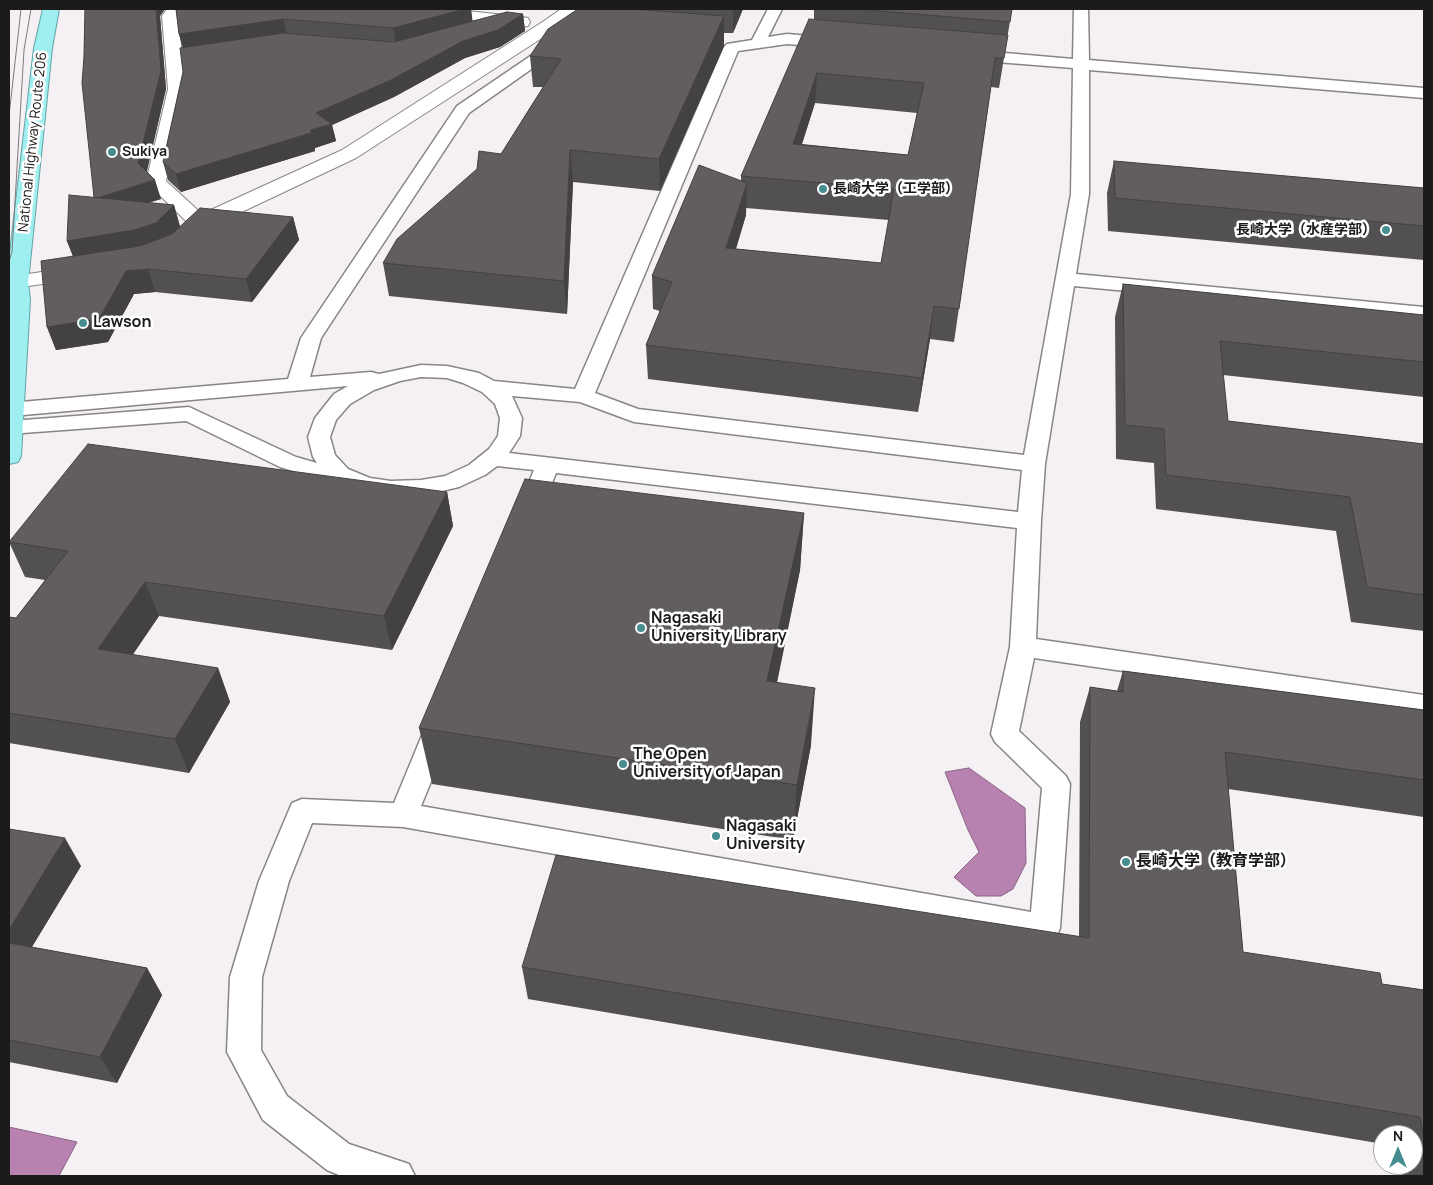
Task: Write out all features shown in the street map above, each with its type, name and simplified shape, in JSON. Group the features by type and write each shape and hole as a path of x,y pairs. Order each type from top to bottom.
{"highway":[{"name":"National Highway Route 206","path":"9,456 19,300 13,282 43,48 51,9"}],"street":[{"path":"174,9 170,16 177,89 156,182 200,222"},
{"path":"409,9 550,25"},
{"path":"183,240 200,222 349,154 550,25 571,9"},
{"path":"472,31 510,20"},
{"path":"174,60 231,52"},
{"path":"13,282 101,268"}],"lane":[{"path":"758,42 775,9"},
{"path":"397,1176 339,1158 275,1108 244,1052 246,977 274,881 302,811 403,815 1045,928 1056,784 1005,734 1023,647 1029,521 1034,464 1080,194 1079,64 1081,9"},
{"path":"297,385 311,338 463,110 574,32"},
{"path":"719,39 758,42"},
{"path":"583,396 732,47 787,39 845,44"},
{"path":"953,54 1424,93"},
{"path":"1067,279 1424,313"},
{"path":"421,371 447,372 471,378 490,387 505,401 511,418 509,436 491,458 477,470 451,482 421,488 392,489 365,485 288,462 189,414 12,418 421,371"},
{"path":"365,485 340,474 324,457 319,437 326,418 342,399 366,384 396,375"},
{"path":"490,387 583,396 634,416 1034,464"},
{"path":"491,458 1029,521"},
{"path":"518,538 548,465"},
{"path":"1023,647 1424,705"},
{"path":"403,815 449,704"}],"shaded area":[{"path":"969,768 1025,808 1026,863 1013,889 1001,896 976,896 954,877 979,852 968,830 945,772"},
{"path":"9,1127 77,1142 59,1176 9,1176"}],"building":[{"path":"85,9 156,9 161,71 138,163 155,180 97,198 94,197 82,83"},
{"path":"176,9 465,9 393,28 283,19 179,34"},
{"path":"578,9 633,9 724,16 659,159 570,150 564,281 383,263 397,239 477,169 479,151 501,154 561,59 530,56 548,29"},
{"path":"857,9 1012,9 1010,22"},
{"path":"507,12 523,14 498,30 463,41 391,80 316,113 332,124 311,130 311,133 176,174 163,162 183,72 180,48 283,33 394,42"},
{"path":"809,19 1008,35 1004,58 995,58 959,309 934,306 922,378 646,345 672,282 652,276 699,165 747,183 726,248 881,263 894,189 741,176","holes":["817,73 924,83 908,155 793,144"]},
{"path":"1114,161 1424,188 1424,226 1115,198"},
{"path":"69,195 174,205 156,223 134,230 67,241"},
{"path":"200,208 293,217 246,279 148,269 126,271 99,319 47,327 41,261 140,246 172,234"},
{"path":"1123,284 1424,315 1424,362 1220,341 1228,421 1424,444 1424,595 1367,587 1350,497 1166,475 1164,429 1125,425"},
{"path":"88,444 447,492 384,616 145,582 98,649 218,668 175,739 9,713 9,617 16,618 68,551 9,542"},
{"path":"525,479 804,513 767,681 815,688 797,785 419,728"},
{"path":"1123,671 1424,710 1424,780 1225,752 1243,952 1380,973 1382,984 1424,990 1424,1140 1423,1125 1421,1125 1420,1117 522,967 556,855 1089,938 1090,687 1123,692"},
{"path":"9,829 65,838 9,930"},
{"path":"9,943 147,968 100,1057 9,1040"}],"tram line":[{"path":"9,116 21,9"},
{"path":"9,261 12,252 24,50 31,9"}],"place":[{"name":"Sukiya","path":"112,152"},
{"name":"長崎大学（工学部）","path":"823,189"},
{"name":"長崎大学（水産学部）","path":"1386,230"},
{"name":"Lawson","path":"83,323"},
{"name":"Nagasaki University Library","path":"641,628"},
{"name":"The Open University of Japan","path":"623,764"},
{"name":"Nagasaki University","path":"716,836"},
{"name":"長崎大学（教育学部）","path":"1126,862"}]}
